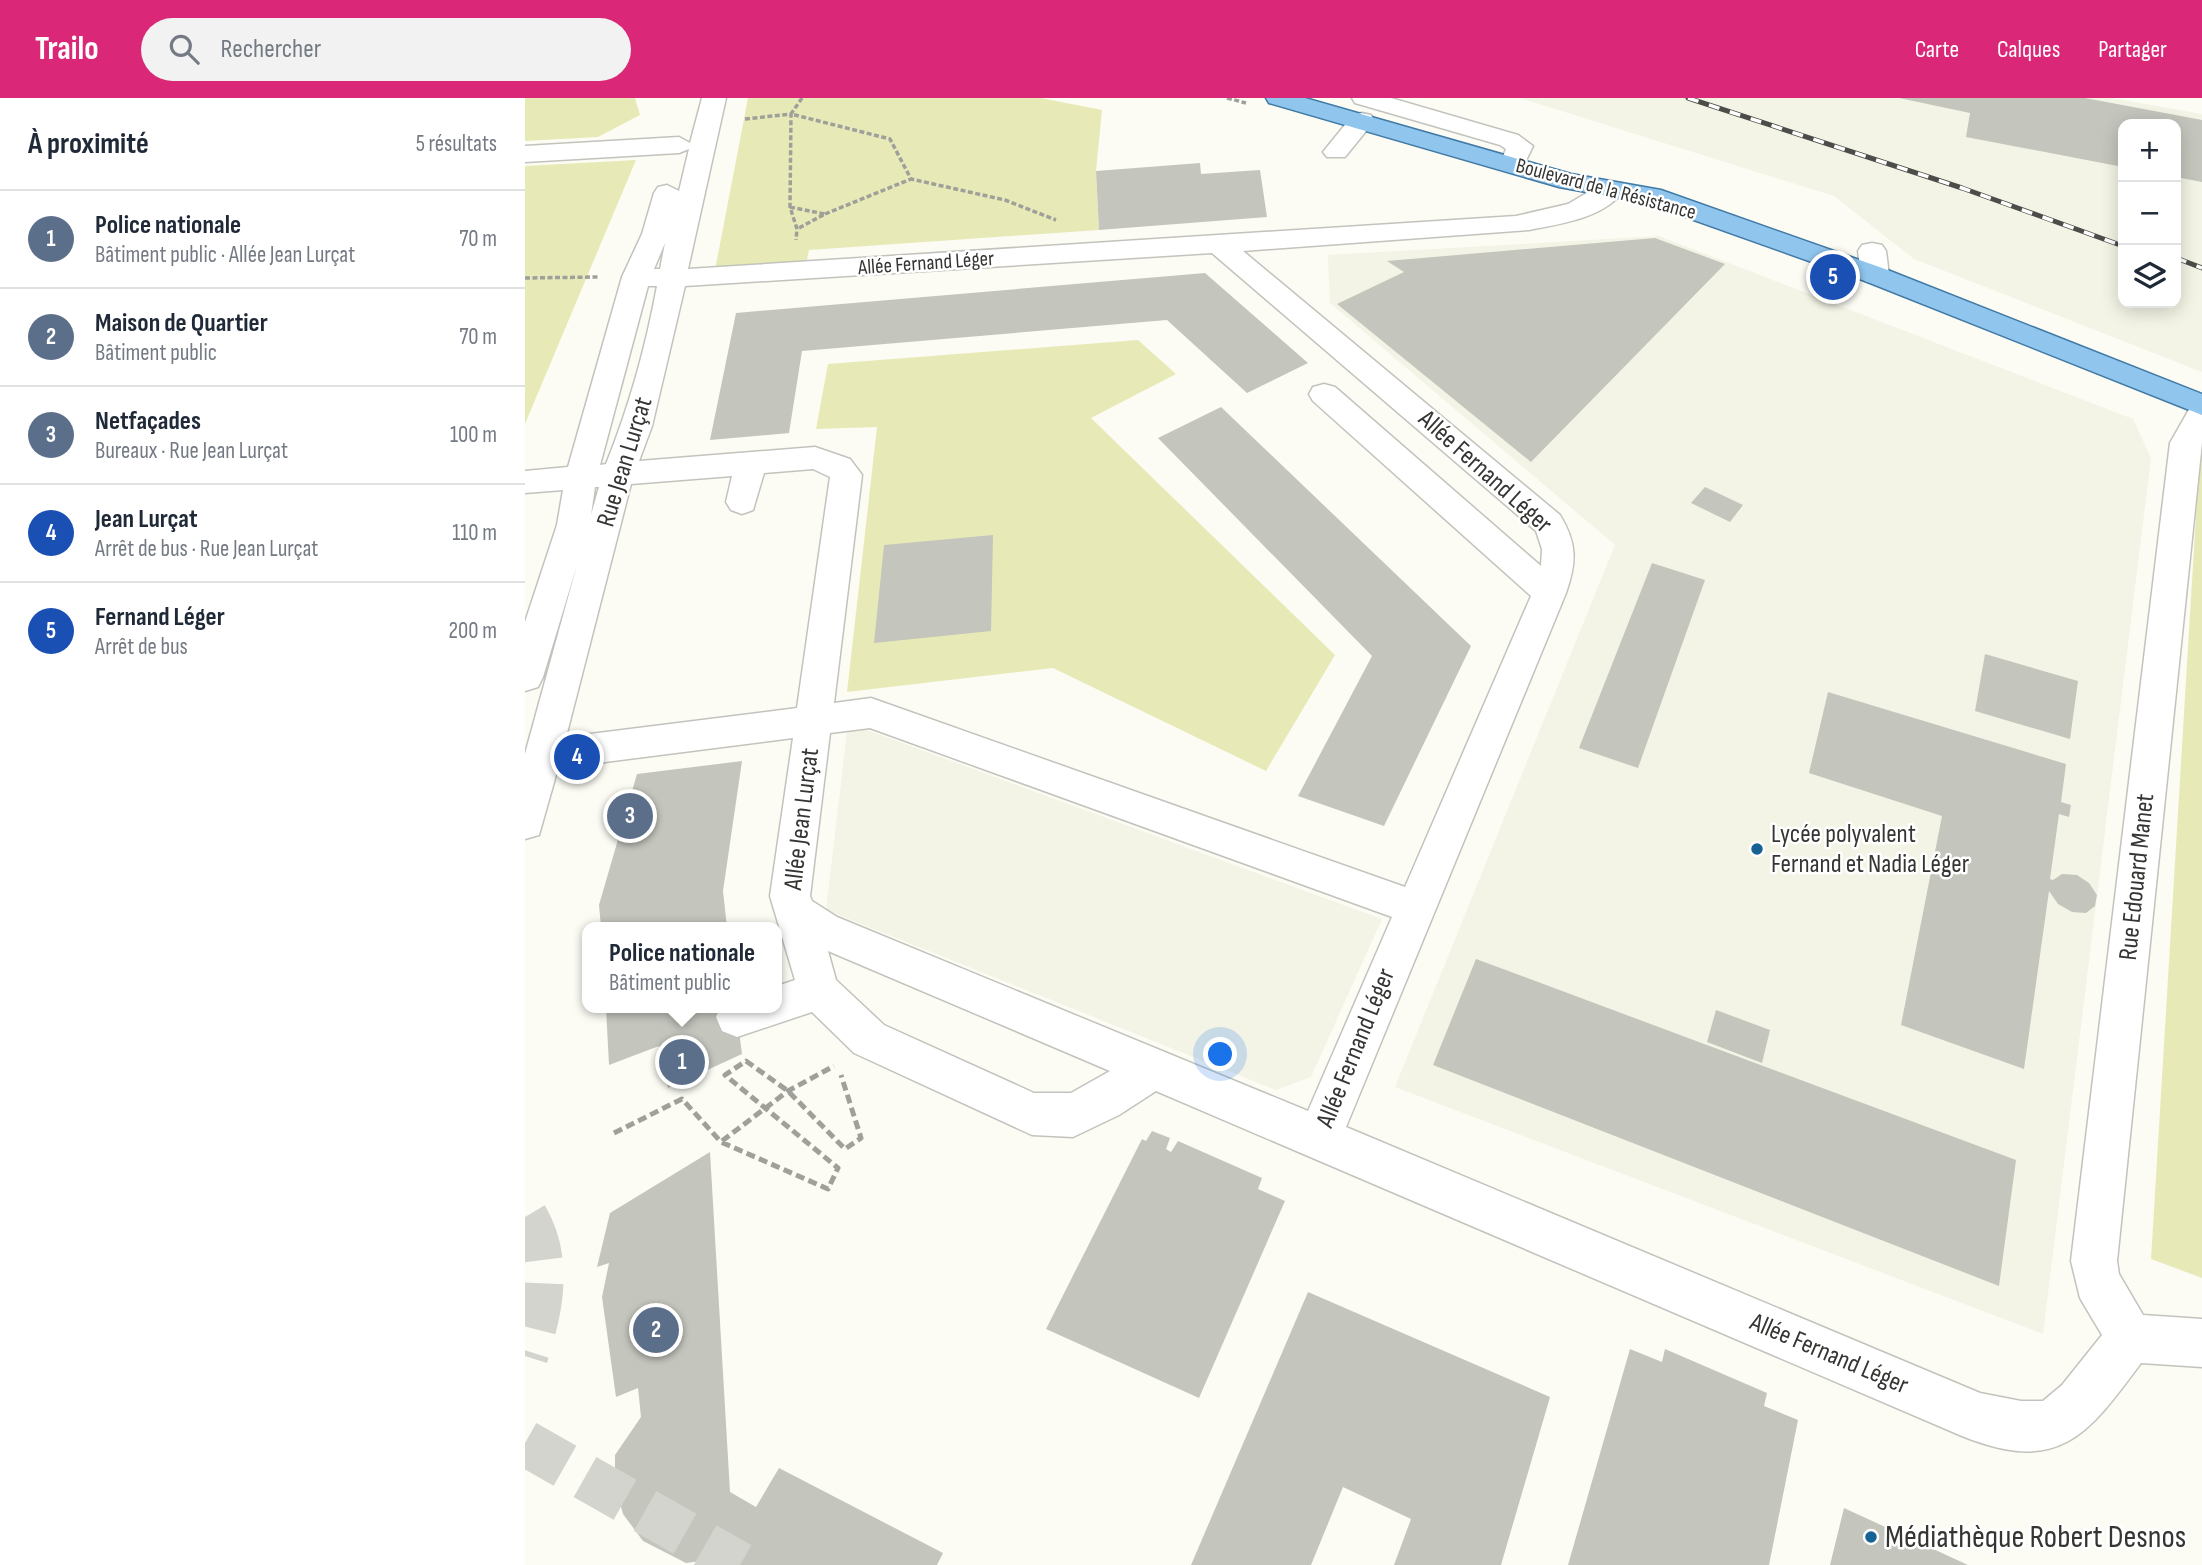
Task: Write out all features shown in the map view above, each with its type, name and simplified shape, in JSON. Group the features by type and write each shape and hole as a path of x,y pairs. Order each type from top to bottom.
{"main road":[{"path":"1279,98 1363,109"},
{"name":"Boulevard de la Résistance","path":"1513,164 1611,190 1652,196 1873,263 2202,405"}],"street":[{"name":"Rue Jean Lurçat","path":"525,677 573,525 581,477 636,277 656,234 692,98"},
{"name":"Rue Jean Lurçat","path":"525,823 618,474 640,413 666,320 673,276 714,98"},
{"path":"1336,152 1363,109 1509,140 1520,146 1513,164"},
{"path":"525,154 679,145"},
{"name":"Allée Fernand Léger","path":"636,277 712,278 1216,242 1516,224 1566,216 1596,203 1611,190"},
{"name":"Allée Fernand Léger","path":"1216,242 1548,523 1561,546 1560,563 1549,593 1319,1138 1980,1418 2007,1424 2047,1426 2069,1414 2130,1338"},
{"path":"1324,394 1549,593"},
{"name":"Rue Edouard Manet","path":"2130,1338 2097,1281 2094,1261 2186,443 2202,413"},
{"name":"Allée Jean Lurçat","path":"525,482 815,458 839,467 846,475 790,896 796,913 823,930 1319,1138"},
{"path":"741,502 750,463"},
{"path":"544,755 814,718 871,713 1415,908"},
{"path":"796,913 819,991 869,1039 1032,1114 1073,1115 1104,1100 1153,1068"},
{"path":"782,1003 819,991"},
{"path":"2130,1338 2202,1343"}],"path":[{"path":"795,248 797,229 790,206 791,114 802,98"},
{"path":"744,119 791,114 890,139 911,179"},
{"path":"797,229 825,214 911,179 1005,200 1067,225 1071,252"},
{"path":"790,206 825,214"},
{"path":"525,278 636,277"},
{"path":"614,1133 682,1099 721,1142 828,1189 838,1168 765,1108 725,1075 746,1061 788,1091 845,1149 861,1138 838,1064 788,1091 765,1108 721,1142"}],"shaded area":[{"path":"1520,98 2112,98 2202,114 2202,372 1914,259 1834,196"},
{"path":"1659,236 2133,419 2151,458 2043,1334 1395,1087 1615,545 1330,303 1328,255"},
{"path":"848,723 1382,919 1311,1077 1276,1090 826,910"}],"green space":[{"path":"525,98 635,98 640,115 598,137 525,141"},
{"path":"748,98 1041,98 1102,110 1096,171 1099,230 809,250 806,264 715,270"},
{"path":"636,160 525,424 525,166"},
{"path":"1138,340 1176,374 1091,418 1335,655 1266,771 1053,668 847,692 877,427 816,429 828,364"},
{"path":"2200,449 2202,450 2202,1278 2151,1259"}],"building":[{"path":"1899,98 2085,98 2202,120 2202,182 2181,178 2181,119 2118,119 2118,166 1966,137 1970,113"},
{"path":"1200,163 1201,174 1260,170 1267,217 1099,230 1096,171"},
{"path":"1655,238 1725,264 1531,462 1337,304 1404,272 1387,261"},
{"path":"1205,273 1308,363 1247,393 1167,320 802,351 789,433 710,440 736,313"},
{"path":"1221,407 1471,646 1384,826 1298,796 1372,656 1158,438"},
{"path":"1705,487 1743,505 1730,522 1691,503"},
{"path":"993,535 991,631 874,643 884,545"},
{"path":"1652,563 1705,580 1638,768 1579,748"},
{"path":"1985,654 2078,681 2070,739 1975,711"},
{"path":"1828,692 2066,764 2061,802 2071,805 2069,817 2059,814 2050,879 2062,874 2077,875 2089,883 2097,895 2095,906 2086,913 2072,912 2058,904 2049,891 2024,1069 1901,1025 1942,816 1809,773"},
{"path":"742,761 723,891 726,922 601,922 599,905 637,774"},
{"path":"1476,959 2016,1160 1999,1286 1433,1065"},
{"path":"1716,1010 1770,1030 1762,1063 1707,1042"},
{"path":"606,1013 737,1013 742,1054 668,1088 659,1046 609,1065"},
{"path":"1152,1131 1170,1138 1166,1149 1171,1152 1178,1141 1262,1178 1258,1189 1285,1201 1199,1398 1046,1329 1142,1139 1146,1141"},
{"path":"710,1152 730,1492 756,1507 779,1468 943,1553 937,1565 722,1565 726,1558 686,1563 643,1541 623,1514 615,1485 615,1455 641,1417 638,1388 616,1397 602,1297 609,1263 597,1267 610,1213"},
{"path":"1308,1292 1550,1397 1501,1565 1394,1565 1411,1519 1343,1487 1311,1565 1191,1565"},
{"path":"1630,1349 1662,1362 1665,1349 1767,1393 1764,1406 1798,1420 1769,1565 1568,1565"},
{"name":"Médiathèque Robert Desnos","path":"1844,1508 1968,1565 1830,1565"}],"tunnel":[{"path":"525,1217 533,1234 540,1268 535,1321 525,1356"},
{"path":"525,1443 740,1565"}],"railway":[{"path":"1688,98 1962,188 2120,245"},
{"path":"2181,260 2202,268"}],"place":[{"name":"Fernand Léger","path":"1833,277"},
{"name":"Jean Lurçat","path":"577,757"},
{"name":"Netfaçades","path":"630,816"},
{"name":"Lycée polyvalent Fernand et Nadia Léger","path":"1757,849"},
{"name":"Police nationale","path":"682,1062"},
{"name":"Maison de Quartier","path":"656,1330"},
{"name":"Médiathèque Robert Desnos","path":"1871,1537"}]}
